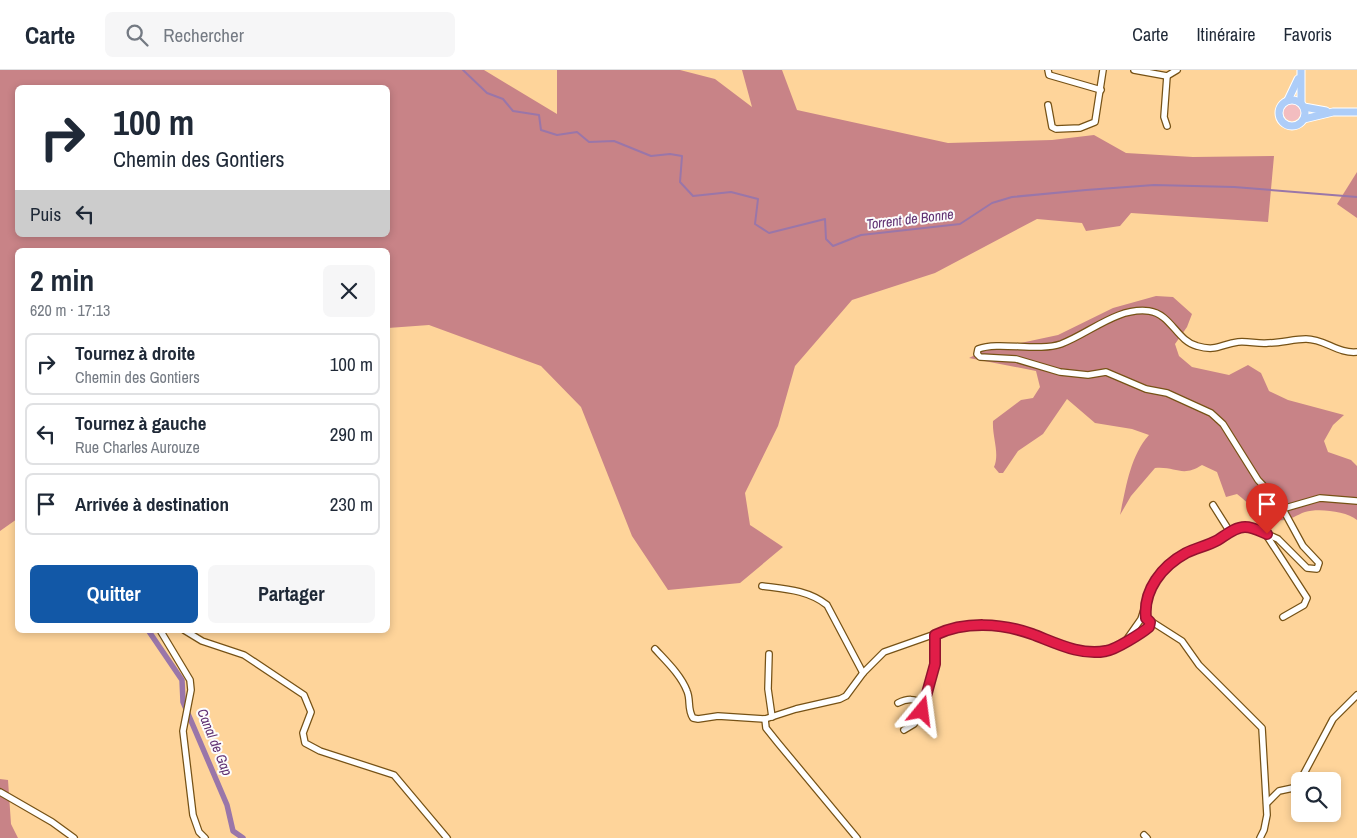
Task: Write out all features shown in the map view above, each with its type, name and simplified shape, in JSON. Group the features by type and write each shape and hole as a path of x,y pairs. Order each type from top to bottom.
{"main road":[{"path":"1301,72 1288,100 1279,108 1281,121 1292,126 1299,124 1304,119 1333,112"},
{"path":"1301,72 1304,119"},
{"path":"1288,100 1333,112 1357,112"}],"street":[{"path":"1048,70 1049,75 1101,90"},
{"path":"1048,105 1052,127 1056,129 1089,126 1095,122 1104,70"},
{"path":"1134,70 1167,76 1177,70"},
{"path":"1167,76 1164,118 1167,126"},
{"path":"1165,630 1145,630 1140,628 1144,621 1146,604 1151,588 1166,568 1183,554 1230,532 1243,527 1265,533 1278,539 1307,568 1314,569 1319,567 1319,563 1303,546 1282,509 1258,480 1223,424 1211,413 1167,393 1146,390 1106,372 1088,374 1060,372 1016,359 980,357 977,351 983,347 1053,346 1112,318 1140,310 1156,312 1164,316 1189,342 1201,347 1223,348 1236,342 1266,344 1310,339 1318,340 1338,350 1357,352"},
{"path":"1282,509 1320,498 1357,501"},
{"path":"1213,506 1230,532"},
{"path":"1265,533 1307,598 1304,605 1283,617"},
{"path":"762,586 794,590 819,598 827,604 863,673"},
{"path":"1127,639 1150,626 1144,621"},
{"path":"1144,621 1165,630 1182,641 1199,665 1262,728 1267,803 1266,825 1260,838"},
{"path":"655,649 673,668 687,691 689,712 692,718 718,716 765,719 846,696 863,673 884,652 964,626 997,626 1030,633 1070,649 1088,652 1114,649 1127,639 1144,621"},
{"path":"162,633 190,680 191,690 183,731 193,815 198,832 205,838"},
{"path":"189,633 202,641 244,655 304,695 311,712 303,733 305,743 320,751 394,775 447,838"},
{"path":"904,730 914,724 924,703 935,664 935,635"},
{"path":"769,654 768,689 772,717"},
{"path":"1305,772 1333,719 1357,695"},
{"path":"898,703 914,699 924,703"},
{"path":"765,719 766,728 857,838"},
{"path":"1267,803 1279,791 1291,788"},
{"path":"0,792 52,822 74,838"}],"shaded area":[{"path":"0,70 484,70 557,114 557,70 680,70 715,79 752,107 742,70 782,70 797,110 948,143 1052,140 1094,135 1126,153 1193,157 1274,156 1268,222 1131,213 1120,226 1086,231 1082,223 1037,219 935,273 852,300 795,366 778,426 745,493 750,525 783,547 740,583 668,590 632,536 581,407 541,366 429,325 390,328 390,248 15,248 15,520 0,531"},
{"path":"1292,103 1298,106 1301,112 1298,118 1292,121 1286,118 1283,112 1286,106"},
{"path":"1357,172 1357,218 1337,204"},
{"path":"1156,296 1173,297 1192,314 1187,327 1175,344 1179,356 1192,367 1229,375 1248,365 1261,373 1269,391 1288,400 1344,415 1333,425 1324,441 1328,452 1351,460 1357,466 1357,520 1346,514 1324,510 1305,512 1286,520 1267,517 1237,494 1226,497 1217,472 1202,465 1189,471 1155,468 1131,496 1120,515 1133,462 1149,435 1132,429 1095,423 1067,399 1043,434 1018,451 1003,473 999,473 994,467 996,451 993,421 1021,400 1033,398 1040,387 1036,371 969,358 983,351 1058,335 1113,308"},
{"path":"0,779 8,780 11,824 18,838 0,838"}],"waterway":[{"name":"Torrent de Bonne","path":"463,70 487,93 503,99 513,111 539,115 541,130 557,135 577,132 589,142 614,141 651,156 670,154 682,156 680,182 693,196 731,192 758,199 755,224 769,233 825,219 826,239 833,246 861,235 960,224 992,203 1012,197 1086,190 1154,185 1234,187 1357,197"},
{"name":"Canal de Gap","path":"150,633 182,680 183,702 227,805 233,831 243,838"}],"route":[{"path":"922,711 935,664 935,635 964,626 997,626 1030,633 1070,649 1088,652 1114,649 1150,626 1145,612 1151,588 1162,571 1183,554 1205,546 1235,529 1243,527 1267,534"}]}
